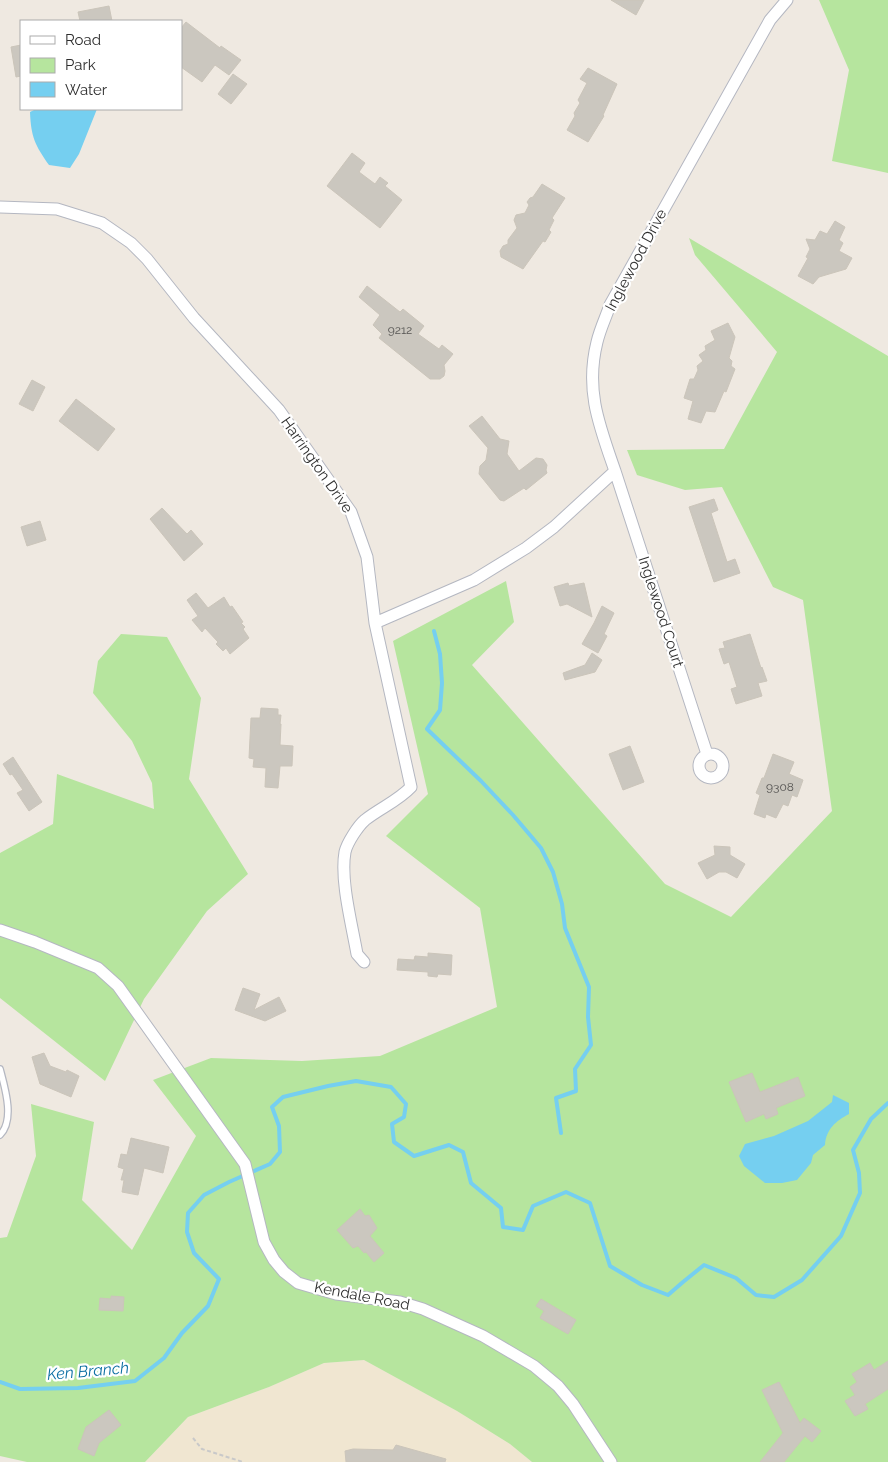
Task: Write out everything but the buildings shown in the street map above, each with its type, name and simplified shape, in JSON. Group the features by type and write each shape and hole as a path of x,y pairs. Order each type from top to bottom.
{"street":[{"name":"Inglewood Drive","path":"614,471 598,420 593,395 593,368 598,341 610,305 770,20 785,0"},
{"name":"Harrington Drive","path":"0,207 56,209 102,223 131,243 147,259 194,318 279,410 351,512 367,557 374,623 412,786 405,794 364,821 349,841 345,851 344,880 357,954 364,962"},
{"path":"374,623 474,580 526,548 554,527 614,471"},
{"name":"Inglewood Court","path":"614,471 708,754"},
{"name":"Kendale Road","path":"0,930 98,968 118,986 245,1164 264,1242 274,1260 284,1272 298,1283 336,1294 400,1302 423,1309 483,1336 534,1366 558,1386 573,1404 611,1462"}],"lane":[{"path":"0,1069 7,1094 8,1123 0,1136"}],"path":[{"path":"193,1438 202,1450 243,1462"}],"shaded area":[{"path":"364,1360 457,1411 510,1444 532,1462 145,1462 188,1417 269,1387 324,1363"}],"green space":[{"path":"819,0 888,0 888,173 832,161 849,70"},
{"path":"689,238 888,356 888,1462 532,1462 510,1444 457,1411 364,1360 324,1363 269,1387 188,1417 145,1462 27,1462 0,1456 0,1238 7,1237 36,1156 31,1104 94,1122 82,1200 132,1250 196,1136 153,1080 211,1058 302,1061 380,1056 497,1007 480,908 386,836 428,794 393,641 506,581 514,622 472,665 665,884 731,917 832,811 803,600 773,587 722,487 685,490 637,475 627,450 724,449 777,352 695,255"},
{"path":"121,634 167,637 201,698 189,779 248,874 207,911 144,999 105,1081 0,998 0,853 53,824 57,774 154,809 152,783 132,741 93,693 98,661"}],"water":[{"path":"34,110 97,110 79,154 70,168 49,165 40,152 35,140 30,112"},
{"path":"833,1095 849,1103 849,1114 832,1126 827,1134 825,1145 813,1155 811,1163 797,1180 782,1183 765,1183 744,1166 739,1156 745,1144 774,1136 808,1121 832,1102"}],"waterway":[{"path":"434,631 440,654 442,683 440,710 427,729 481,781 541,848 553,872 562,904 565,928 589,987 588,1017 591,1045 575,1069 576,1091 556,1098 561,1133"},
{"name":"Ken Branch","path":"0,1382 20,1389 78,1388 135,1381 164,1358 182,1333 208,1306 219,1279 194,1253 187,1232 188,1213 204,1195 270,1164 280,1152 279,1126 272,1107 283,1097 356,1081 391,1087 406,1104 404,1117 392,1124 394,1142 414,1156 449,1145 463,1152 471,1183 501,1208 503,1227 523,1230 533,1206 566,1192 590,1203 610,1266 642,1285 668,1295 704,1265 736,1278 756,1295 774,1297 802,1280 841,1236 860,1193 859,1173 853,1150 871,1119 888,1103"}]}
